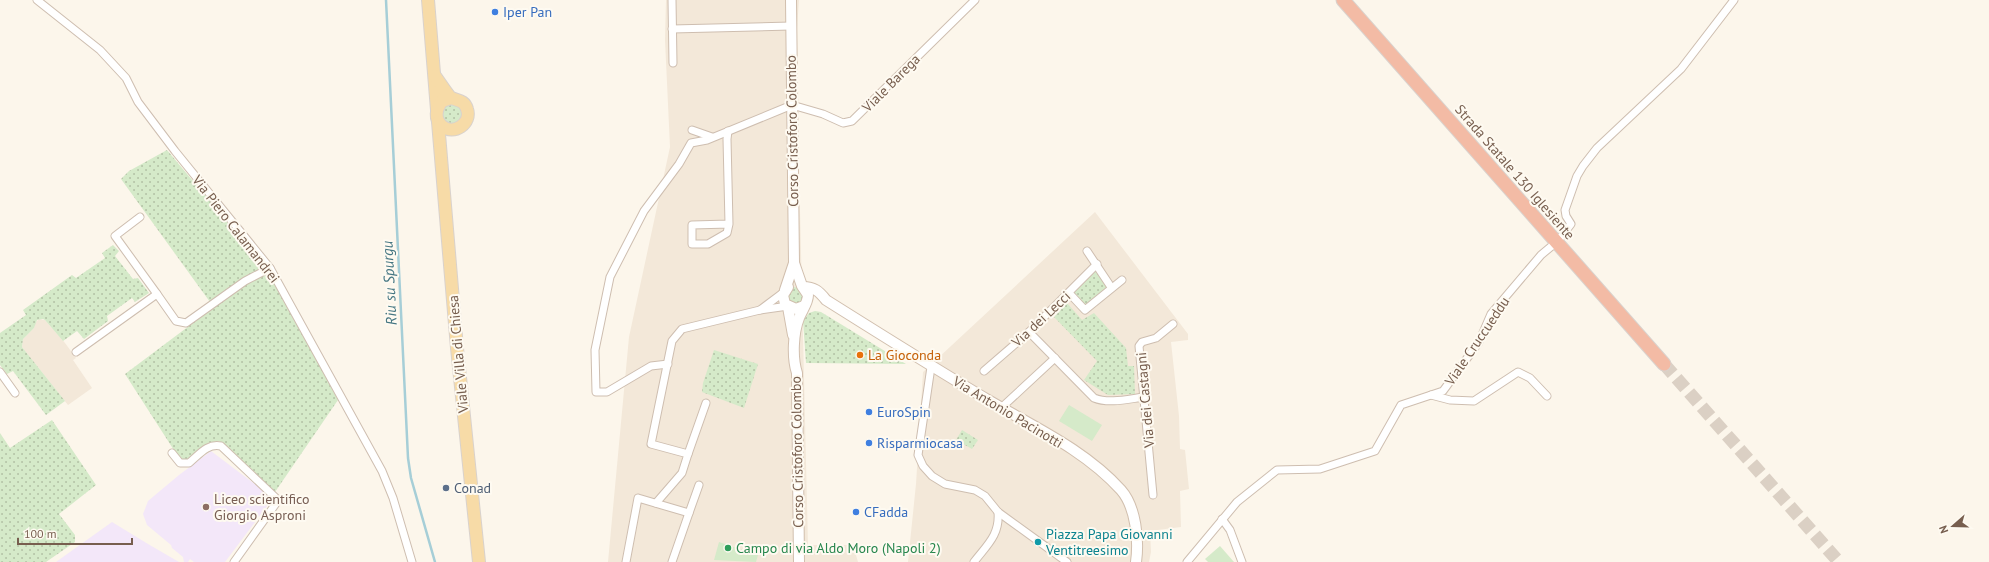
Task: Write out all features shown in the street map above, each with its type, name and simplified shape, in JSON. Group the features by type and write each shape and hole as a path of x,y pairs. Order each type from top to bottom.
{"highway":[{"name":"Strada Statale 130 Iglesiente","path":"1343,0 1664,364"}],"main road":[{"name":"Viale Villa di Chiesa","path":"428,0 457,348 479,562"},
{"path":"435,76 451,98"},
{"path":"451,98 456,98 465,104 468,113 462,127 451,130 442,126 438,116 442,101 451,98"},
{"path":"441,146 451,130"}],"street":[{"name":"Via Piero Calamandrei","path":"36,0 100,50 126,78 138,102 175,151 270,268 382,471 393,498 412,562"},
{"path":"672,0 673,63"},
{"name":"Corso Cristoforo Colombo","path":"791,0 794,263 802,286 808,295 798,319 794,366 792,368 794,562"},
{"name":"Viale Barega","path":"792,105 822,114 843,123 852,121 975,0"},
{"path":"1561,237 1571,224 1566,216 1565,210 1576,176 1583,166 1597,148 1681,70 1734,0"},
{"path":"672,29 791,26"},
{"path":"668,364 651,366 607,392 596,392 596,350 610,276 647,208 679,164 691,144 707,140 792,105"},
{"path":"692,130 712,137"},
{"path":"728,131 729,224 727,233 708,244 692,244 692,225 729,224"},
{"path":"140,217 115,236 176,321 186,323 245,281 270,268"},
{"name":"Viale Cruccueddu","path":"1188,562 1237,502 1277,470 1320,469 1375,452 1401,405 1443,391 1479,342 1491,314 1541,255 1553,245"},
{"path":"1087,251 1097,264 1111,288"},
{"name":"Corso Cristoforo Colombo","path":"794,263 783,298 788,307 795,344"},
{"name":"Via dei Lecci","path":"984,371 1029,332 1097,264"},
{"path":"1069,293 1085,310 1122,280"},
{"path":"760,310 794,284 802,286"},
{"name":"Via Antonio Pacinotti","path":"802,286 811,287 819,292 826,300 931,367 1086,458 1122,491 1134,515 1138,547 1136,562"},
{"path":"76,352 157,294"},
{"path":"688,454 651,444 672,341 682,329 760,310 788,307 796,309 814,299 826,300"},
{"name":"Via dei Castagni","path":"1153,495 1139,346 1142,342 1156,338 1173,324"},
{"path":"1029,332 1090,394 1100,400 1114,401 1144,397"},
{"path":"1001,408 1055,358"},
{"name":"Corso Cristoforo Colombo","path":"794,366 797,373 799,562"},
{"path":"931,367 918,455 923,466 932,476 945,484 975,490 985,496 998,512 1067,562"},
{"path":"0,372 15,393"},
{"path":"1431,395 1450,400 1474,400 1518,372 1530,378 1547,396"},
{"path":"656,503 682,472 706,403"},
{"path":"172,453 180,463 185,464 209,446 221,446 274,495 277,502 234,562"},
{"path":"672,562 699,485"},
{"path":"626,562 638,498 689,513"},
{"path":"974,562 997,533 999,523 998,512"},
{"path":"1222,519 1230,530 1242,562"}],"shaded area":[{"path":"666,0 799,0 796,43 808,545 853,545 858,562 608,562 629,337 670,147 665,40"},
{"path":"1095,212 1188,334 1188,340 1171,342 1179,416 1180,449 1185,450 1189,489 1180,491 1181,527 1150,531 1151,552 1149,562 908,562 916,484 923,372"},
{"path":"39,319 45,320 65,343 76,358 73,360 92,388 68,405 22,347 23,339 34,328 35,323"},
{"name":"Liceo scientifico Giorgio Asproni","path":"211,451 273,498 225,562 194,562 190,559 188,562 184,562 183,557 172,548 171,545 147,525 143,514 148,501"},
{"path":"112,522 148,544 179,562 56,562"}],"green space":[{"path":"452,104 459,107 462,114 459,121 452,124 445,121 442,114 445,107"},
{"path":"167,150 264,266 210,302 121,179 129,171"},
{"path":"113,245 119,251 115,256 133,279 138,278 149,293 135,302 132,298 107,316 108,321 84,339 77,331 63,341 45,320 37,320 34,328 23,339 22,347 65,401 46,415 13,371 7,374 0,365 0,333 26,315 23,310 72,275 76,278 105,258 102,253"},
{"path":"1095,271 1108,287 1084,307 1072,293"},
{"path":"266,274 269,274 277,285 338,400 275,492 219,441 208,443 185,461 179,458 125,374 241,287"},
{"path":"793,287 801,288 804,301 793,306 786,295"},
{"path":"1067,303 1082,320 1094,313 1126,348 1128,366 1134,366 1135,394 1108,395 1084,380 1097,361 1054,317"},
{"path":"815,311 821,312 906,364 806,363 803,321 809,313"},
{"path":"714,350 758,364 744,408 702,392 703,383"},
{"path":"1069,405 1102,425 1092,441 1059,421"},
{"path":"52,420 96,485 59,514 75,535 75,542 46,562 0,562 0,433 10,448"},
{"path":"962,430 978,440 972,449 956,440"},
{"name":"Campo di via Aldo Moro (Napoli 2)","path":"719,542 758,555 756,562 714,560"},
{"path":"1220,546 1234,562 1208,562 1205,559"}],"waterway":[{"name":"Riu su Spurgu","path":"386,0 408,458 411,478 435,562"}],"tunnel":[{"path":"1664,364 1839,562"}],"place":[{"name":"Iper Pan","path":"495,12"},
{"name":"La Gioconda","path":"860,355"},
{"name":"EuroSpin","path":"869,412"},
{"name":"Risparmiocasa","path":"869,443"},
{"name":"Conad","path":"446,488"},
{"name":"Liceo scientifico Giorgio Asproni","path":"206,507"},
{"name":"CFadda","path":"856,512"},
{"name":"Piazza Papa Giovanni Ventitreesimo","path":"1038,542"},
{"name":"Campo di via Aldo Moro (Napoli 2)","path":"728,548"}]}
